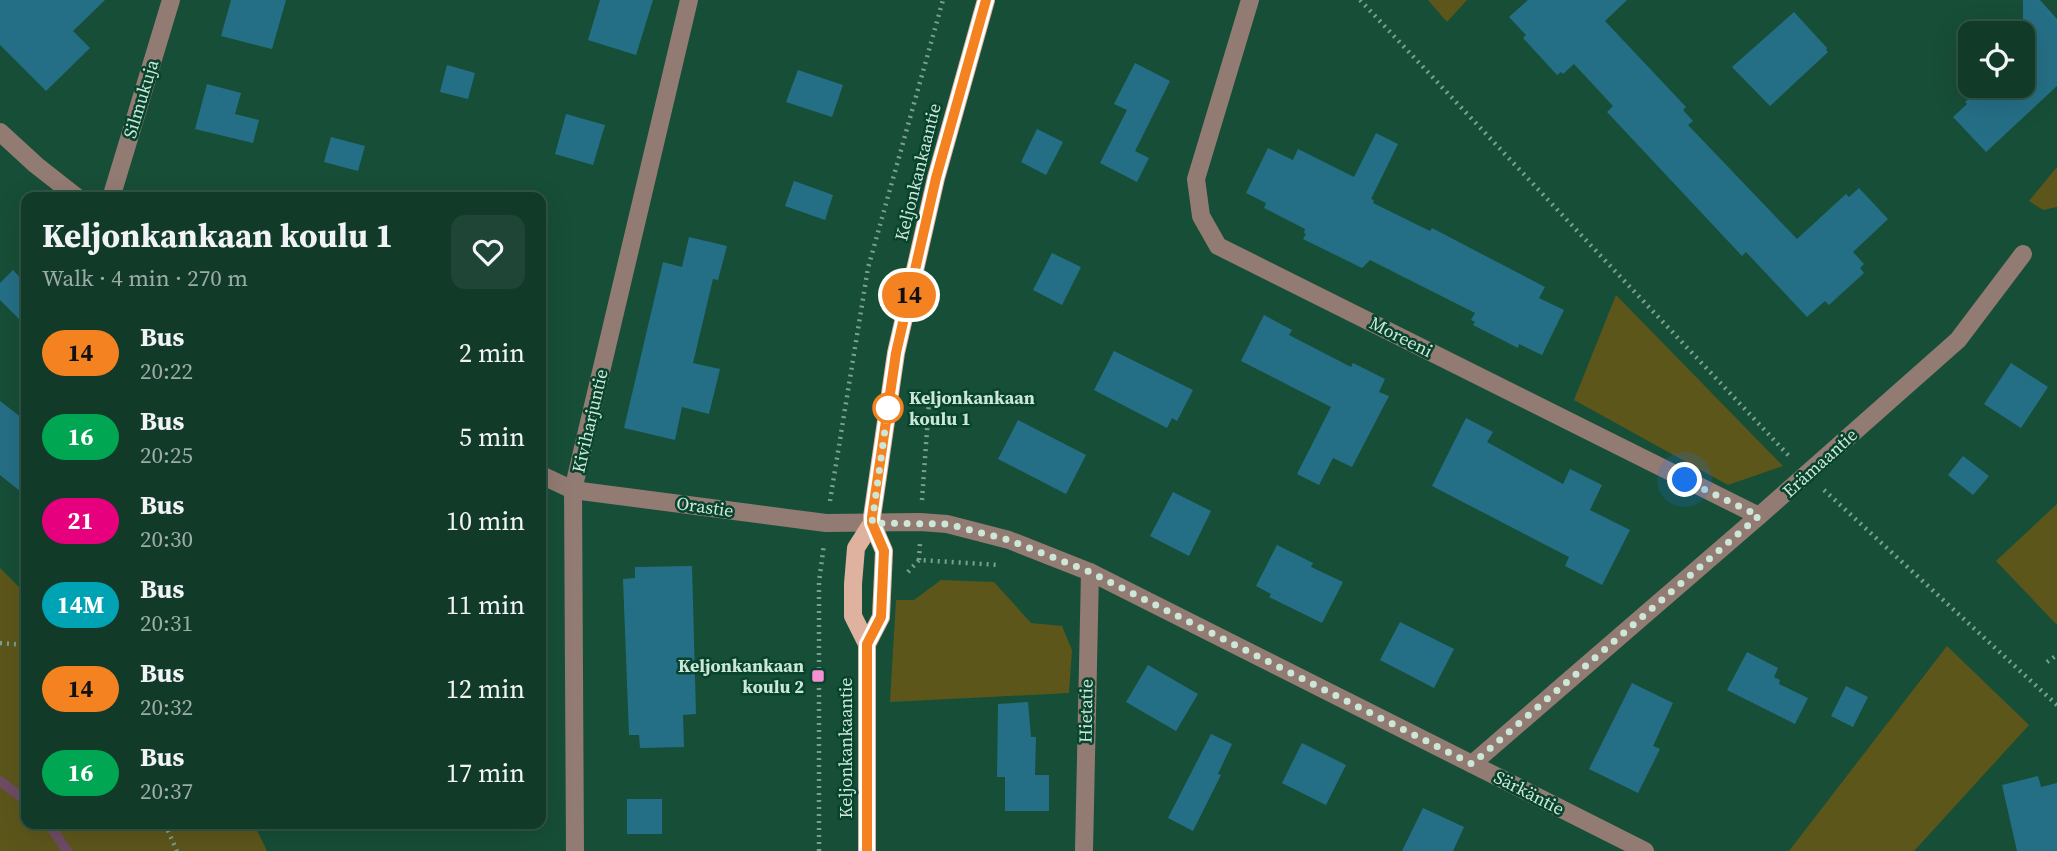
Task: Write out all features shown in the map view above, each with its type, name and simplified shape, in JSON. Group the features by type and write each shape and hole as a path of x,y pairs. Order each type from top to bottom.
{"main road":[{"name":"Keljonkankaantie","path":"867,851 867,644 853,616 856,548 872,523 896,353 936,178 986,0"},
{"name":"Keljonkankaantie","path":"867,644 881,617 884,551 872,523"}],"street":[{"name":"Silmukuja","path":"113,192 171,0"},
{"name":"Kiviharjuntie","path":"575,851 573,490 689,0"},
{"name":"Moreeni","path":"1250,0 1196,179 1201,216 1219,246 1759,516"},
{"path":"0,132 70,192"},
{"name":"Erämaantie","path":"1472,764 1958,340 2023,254"},
{"name":"Orastie","path":"546,477 573,490 826,523 872,523"},
{"name":"Särkäntie","path":"872,523 947,524 1009,540 1090,572 1645,851"},
{"name":"Hietatie","path":"1084,851 1090,572"}],"path":[{"path":"819,851 819,582 826,523 868,268 943,0"},
{"path":"1360,0 1807,474 2057,705"},
{"path":"881,585 895,586 919,560 929,403"},
{"path":"919,560 1006,566"},
{"path":"819,582 853,584"},
{"path":"0,643 21,645"},
{"path":"2047,662 2057,655"},
{"path":"167,829 177,851"}],"shaded area":[{"path":"1428,0 1467,0 1447,22"},
{"path":"2057,167 2057,207 2043,210 2029,201"},
{"path":"1616,295 1783,466 1728,485 1574,400"},
{"path":"2057,504 2057,625 1996,561"},
{"path":"0,568 21,589 21,829 256,829 267,851 0,851"},
{"path":"941,580 994,582 1031,623 1062,626 1072,650 1069,693 890,702 896,600 914,600"},
{"path":"1947,646 2029,725 1914,851 1789,851"}],"building":[{"path":"0,0 105,0 73,31 90,48 46,91 0,45"},
{"path":"231,0 286,0 272,49 221,36"},
{"path":"600,0 653,0 636,55 588,40"},
{"path":"1528,0 1627,0 1605,21 1686,107 1683,110 1693,121 1688,125 1797,239 1846,194 1849,197 1859,188 1888,219 1853,252 1864,264 1860,268 1864,273 1829,305 1825,301 1807,317 1746,252 1742,256 1607,112 1613,106 1574,64 1563,74 1561,72 1557,75 1523,38 1526,35 1509,17"},
{"path":"2023,0 2040,0 2057,19 2057,86 1986,152 1953,117 1967,104 1965,102 1969,98 2035,98 2035,21 2023,21"},
{"path":"1794,12 1828,52 1770,106 1732,67"},
{"path":"1135,63 1170,81 1135,151 1149,158 1137,182 1100,163 1127,110 1114,104"},
{"path":"447,65 475,73 468,99 440,92"},
{"path":"798,70 843,85 832,117 786,102"},
{"path":"207,84 241,93 235,114 259,120 253,143 195,129"},
{"path":"566,114 605,125 593,165 555,154"},
{"path":"1037,129 1063,142 1046,175 1021,162"},
{"path":"1376,133 1398,144 1371,199 1374,200 1373,203 1430,231 1432,228 1545,287 1539,298 1564,310 1542,355 1519,344 1518,348 1473,325 1475,322 1471,320 1475,313 1370,260 1362,268 1303,239 1305,229 1264,208 1266,203 1246,193 1268,148 1293,160 1298,149 1354,177"},
{"path":"331,137 365,146 358,171 324,162"},
{"path":"794,181 833,195 825,220 785,206"},
{"path":"689,237 727,246 718,280 713,279 693,363 720,369 709,414 682,407 675,440 624,428 663,262 682,267"},
{"path":"1052,253 1081,267 1062,305 1033,290"},
{"path":"13,270 21,279 21,321 0,300 0,283"},
{"path":"1264,315 1292,330 1289,335 1351,367 1353,363 1385,379 1379,392 1389,396 1352,467 1333,458 1319,485 1297,474 1331,407 1241,361"},
{"path":"1114,351 1193,390 1177,421 1172,418 1167,428 1094,390"},
{"path":"2011,363 2048,387 2021,428 1984,404"},
{"path":"0,401 21,417 21,492 0,475"},
{"path":"1466,418 1493,432 1487,442 1563,484 1570,469 1602,485 1590,510 1630,530 1602,585 1565,566 1569,557 1432,486"},
{"path":"1018,420 1086,455 1066,494 998,459"},
{"path":"1963,456 1989,476 1973,495 1948,475"},
{"path":"1173,492 1211,511 1189,556 1150,536"},
{"path":"1277,545 1313,563 1311,567 1343,582 1322,623 1269,597 1271,594 1256,586"},
{"path":"692,566 696,714 683,715 684,747 640,748 639,735 629,735 623,579 635,578 635,567"},
{"path":"1400,622 1454,649 1434,688 1380,660"},
{"path":"1747,652 1778,668 1774,677 1780,680 1779,684 1808,698 1795,724 1727,690"},
{"path":"1148,665 1198,694 1176,731 1126,702"},
{"path":"1632,683 1673,703 1653,746 1660,749 1638,793 1589,769"},
{"path":"1846,686 1868,697 1853,727 1831,716"},
{"path":"1028,702 1031,737 1036,737 1035,775 1049,775 1049,811 1005,811 1005,777 997,777 998,704"},
{"path":"1211,734 1232,744 1218,774 1221,775 1193,831 1168,818"},
{"path":"1302,743 1346,765 1326,805 1282,783"},
{"path":"2038,776 2041,787 2057,783 2057,851 2017,851 2002,785"},
{"path":"627,799 662,799 662,834 627,834"},
{"path":"1423,808 1464,827 1453,851 1402,851"}],"waterway":[{"path":"0,781 21,797"},
{"path":"52,829 67,851"}],"bus line":[{"name":"14","path":"867,851 867,644 881,617 884,551 872,517 896,353 936,178 986,0"}],"place":[{"name":"Keljonkankaan koulu 1","path":"888,408"},
{"name":"Keljonkankaan koulu 2","path":"818,676"}],"route":[{"path":"888,408 872,523 947,524 1009,540 1090,572 1472,764 1759,516 1685,480"}]}
